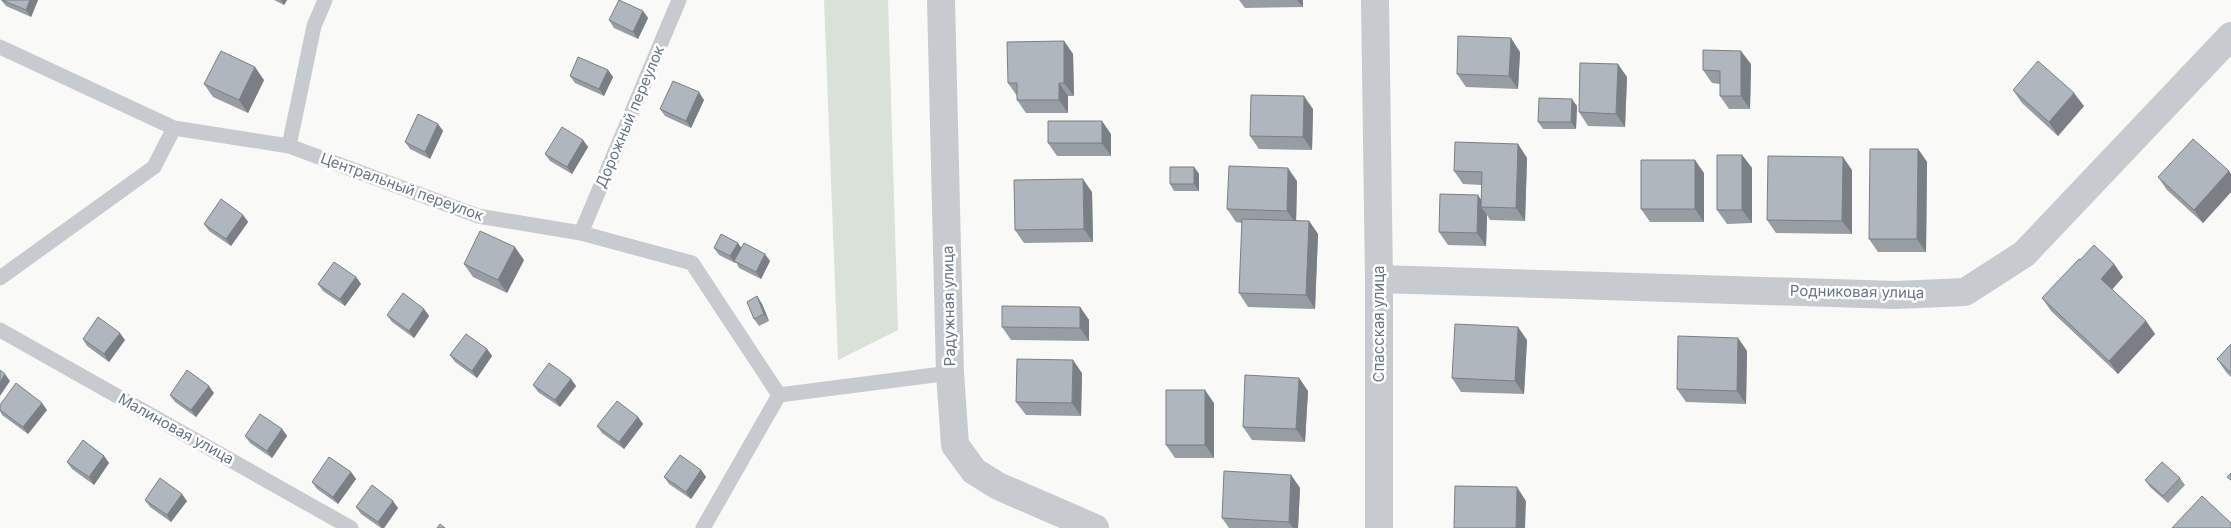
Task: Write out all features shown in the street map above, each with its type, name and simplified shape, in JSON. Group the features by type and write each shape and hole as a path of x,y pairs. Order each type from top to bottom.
{"street":[{"name":"Радужная улица","path":"941,0 950,373 956,445 974,471 998,486 1095,528"},
{"name":"Спасская улица","path":"1375,0 1379,279 1379,528"},
{"name":"Родниковая улица","path":"1379,279 1896,295 1965,292 2024,254 2231,36"}],"lane":[{"path":"289,146 314,26 325,0"},
{"name":"Дорожный переулок","path":"581,234 679,0"},
{"name":"Центральный переулок","path":"0,47 174,128 289,146 478,216 581,234 692,263 779,394"},
{"path":"0,278 154,167 174,128"},
{"name":"Малиновая улица","path":"0,330 351,528"},
{"path":"703,528 779,394 950,373"}],"shaded area":[{"path":"824,0 888,0 898,330 838,360"}],"building":[{"path":"2,0 30,0 26,10"},
{"path":"619,0 643,11 633,32 609,20"},
{"path":"1458,36 1511,38 1509,76 1457,74"},
{"path":"1064,41 1064,83 1059,83 1059,100 1017,100 1017,83 1008,83 1007,42"},
{"path":"1703,50 1741,51 1741,96 1720,96 1720,71 1703,70"},
{"path":"221,51 255,67 239,100 204,84"},
{"path":"578,57 608,70 599,89 570,76"},
{"path":"2038,61 2074,93 2049,122 2013,90"},
{"path":"1580,63 1618,64 1616,114 1579,112"},
{"path":"673,81 699,92 686,121 660,109"},
{"path":"1251,95 1304,96 1303,137 1250,136"},
{"path":"1539,98 1572,99 1571,122 1538,122"},
{"path":"418,114 438,124 425,152 405,142"},
{"path":"1048,121 1102,121 1102,143 1048,143"},
{"path":"562,127 583,140 567,167 545,154"},
{"path":"2193,139 2229,171 2194,210 2158,177"},
{"path":"1455,142 1518,144 1516,208 1481,207 1482,172 1454,171"},
{"path":"1870,149 1918,149 1917,239 1869,239"},
{"path":"1717,155 1742,155 1742,210 1717,210"},
{"path":"1768,156 1843,157 1842,221 1767,220"},
{"path":"1641,160 1695,160 1695,209 1641,209"},
{"path":"1229,166 1288,168 1287,211 1227,209"},
{"path":"1170,167 1194,167 1194,184 1170,184"},
{"path":"1083,179 1084,229 1015,230 1014,180"},
{"path":"1440,194 1478,195 1477,233 1439,232"},
{"path":"221,199 243,215 226,239 204,224"},
{"path":"1242,219 1309,221 1306,295 1239,293"},
{"path":"480,231 515,247 498,280 464,264"},
{"path":"721,234 738,243 730,256 714,248"},
{"path":"744,243 765,254 756,272 734,261"},
{"path":"2094,245 2114,264 2101,279 2146,321 2109,361 2042,298"},
{"path":"334,262 356,277 340,299 318,284"},
{"path":"403,293 424,309 409,331 387,315"},
{"path":"757,296 764,314 754,319 747,302"},
{"path":"1002,306 1080,307 1080,328 1002,327"},
{"path":"98,317 120,333 104,354 83,339"},
{"path":"1455,324 1518,327 1515,381 1452,378"},
{"path":"466,334 487,349 472,371 450,355"},
{"path":"1678,336 1738,338 1737,391 1677,389"},
{"path":"2231,344 2231,373 2217,359"},
{"path":"1017,359 1073,360 1072,403 1016,402"},
{"path":"549,363 571,379 555,400 533,385"},
{"path":"0,370 5,374 0,382"},
{"path":"187,370 209,386 191,410 170,395"},
{"path":"1245,375 1299,378 1296,429 1243,427"},
{"path":"16,383 42,403 23,427 0,410 0,405"},
{"path":"1166,390 1205,390 1205,445 1166,445"},
{"path":"617,401 638,417 619,442 597,426"},
{"path":"260,414 282,429 267,451 245,436"},
{"path":"83,440 104,456 89,477 67,462"},
{"path":"680,455 701,470 686,492 664,477"},
{"path":"329,457 351,472 333,497 312,482"},
{"path":"2162,462 2180,478 2163,496 2145,480"},
{"path":"1224,471 1291,475 1289,522 1222,518"},
{"path":"160,478 182,494 167,515 145,500"},
{"path":"372,485 393,501 378,522 356,507"},
{"path":"1455,486 1517,487 1516,528 1454,528"},
{"path":"2202,496 2231,523 2231,528 2172,528"},
{"path":"440,524 445,528 437,528"}]}
